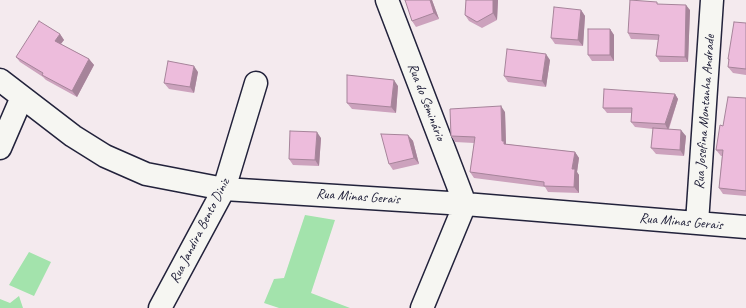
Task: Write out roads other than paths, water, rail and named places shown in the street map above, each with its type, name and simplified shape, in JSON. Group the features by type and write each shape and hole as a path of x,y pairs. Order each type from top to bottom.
{"street":[{"name":"Rua do Seminário","path":"387,0 465,204"},
{"name":"Rua Josefina Montanha Andrade","path":"697,223 712,0"},
{"name":"Rua Minas Gerais","path":"0,80 73,136 105,156 146,174 224,189 465,204 746,227"},
{"name":"Rua Jandira Bento Diniz","path":"160,308 224,189 256,83"},
{"path":"0,148 22,98"},
{"path":"422,308 465,204"}]}
